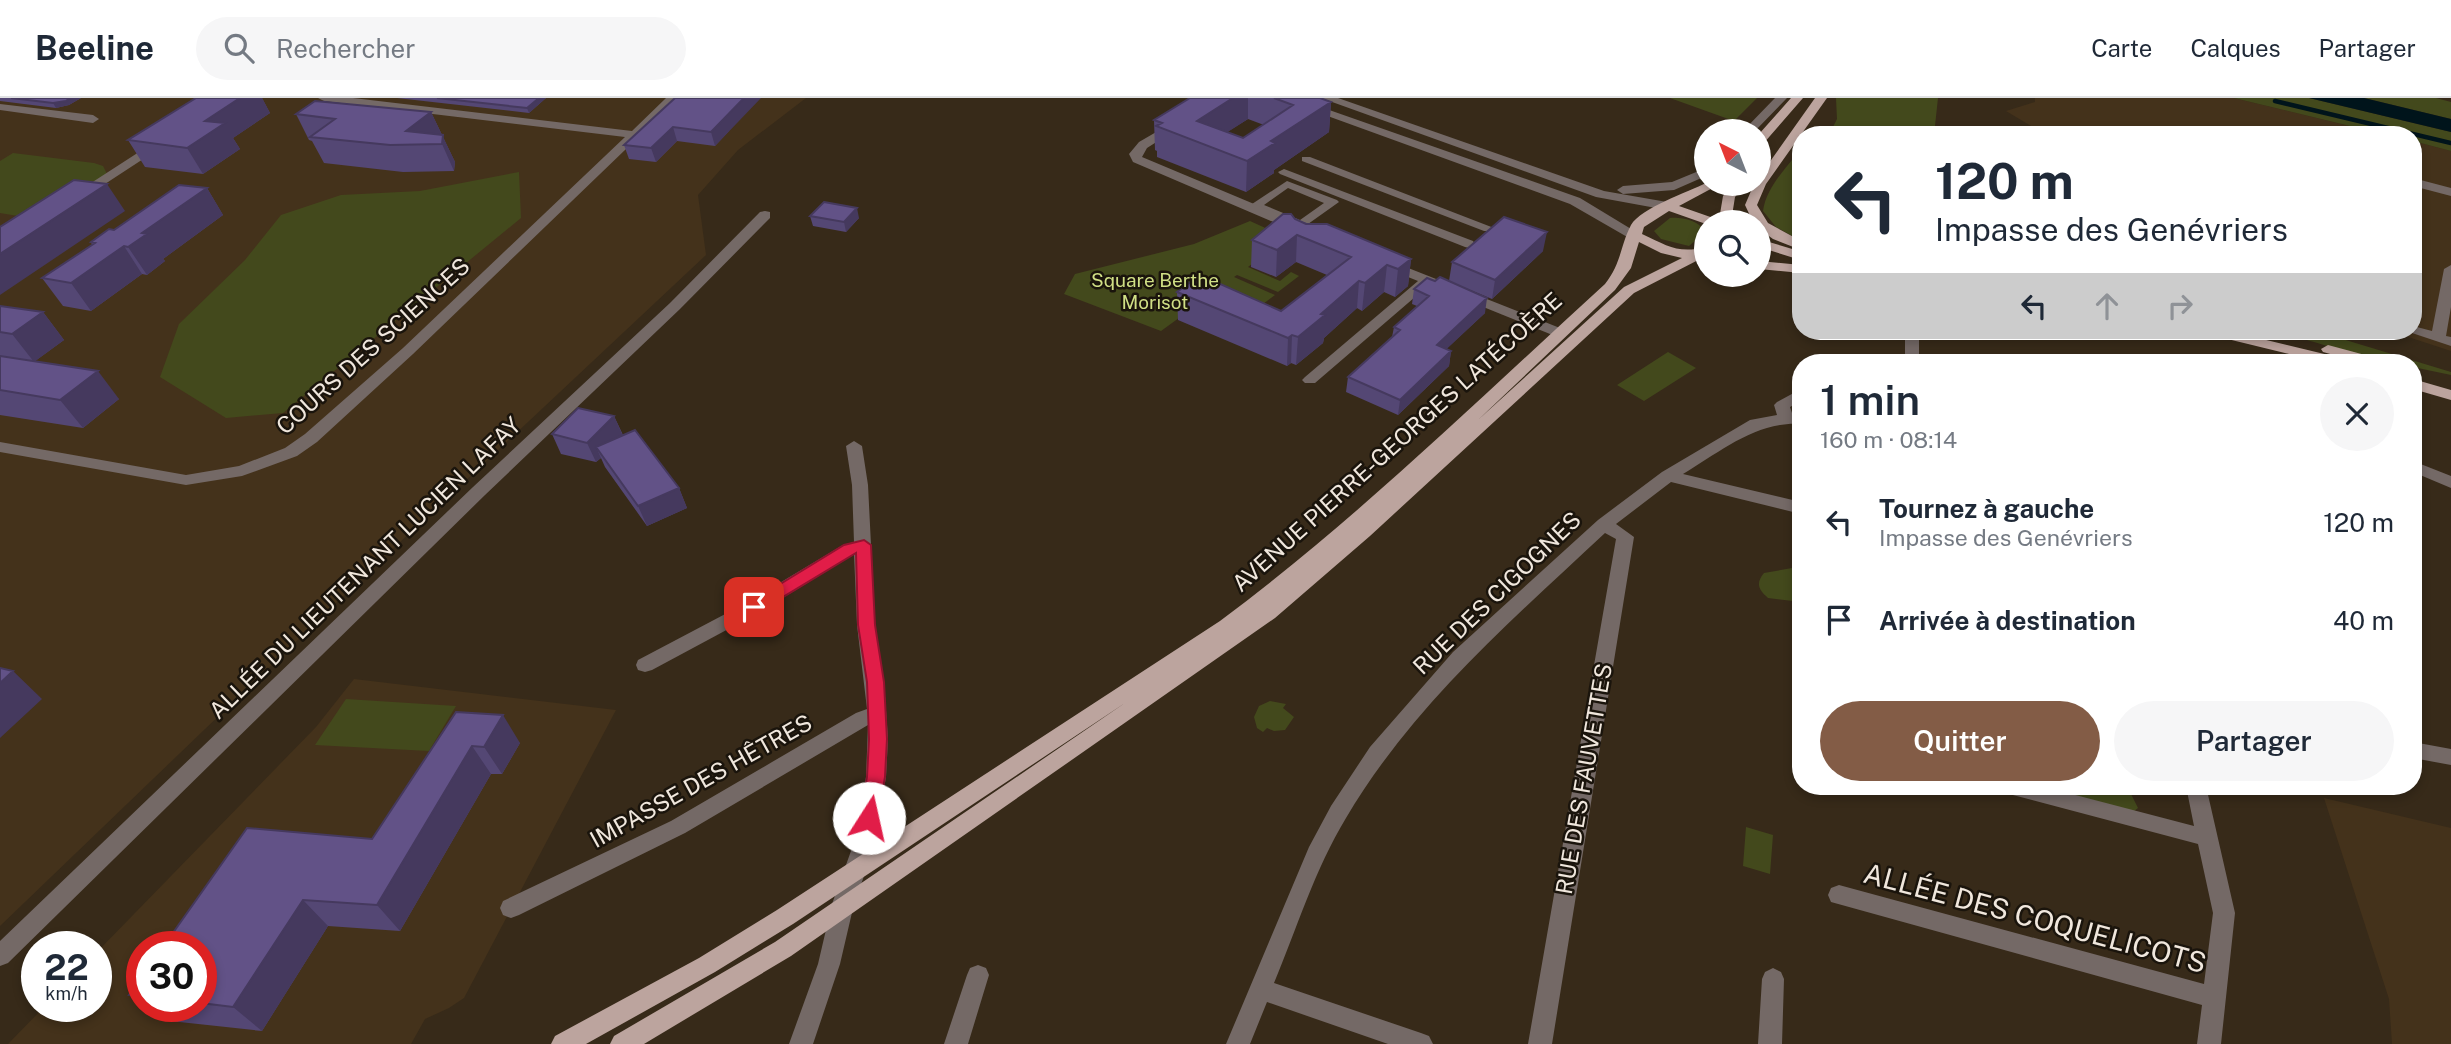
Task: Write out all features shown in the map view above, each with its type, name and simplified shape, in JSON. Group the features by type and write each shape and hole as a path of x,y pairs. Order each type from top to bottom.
{"main road":[{"path":"1771,127 1797,98"},
{"path":"1771,149 1813,98"},
{"path":"1801,126 1821,98"},
{"path":"1792,139 1756,190 1751,205 1755,216 1768,230 1792,242"},
{"path":"1694,193 1643,221 1634,235 1666,250 1694,255"},
{"path":"1667,206 1694,215"},
{"name":"AVENUE PIERRE-GEORGES LATÉCOÈRE","path":"622,1044 783,948 990,793 1277,590 1437,448 1620,275 1634,235"},
{"path":"1771,247 1792,253"},
{"name":"AVENUE PIERRE-GEORGES LATÉCOÈRE","path":"563,1044 707,965 855,872 990,793 1269,613 1364,533 1629,290 1694,260"},
{"path":"1771,266 1792,269"},
{"path":"2249,340 2307,354"},
{"path":"2293,340 2345,354"},
{"path":"2422,376 2451,384"},
{"path":"2422,387 2451,395"}],"street":[{"path":"324,98 635,135"},
{"name":"COURS DES SCIENCES","path":"0,447 186,480 242,471 290,452 311,438 408,351 673,98"},
{"path":"1284,98 1575,201 1634,235"},
{"path":"1327,98 1585,189 1667,206"},
{"path":"1761,119 1781,98"},
{"path":"0,107 93,119"},
{"path":"1188,118 1143,145 1135,154 1137,159 1308,231"},
{"path":"70,200 172,135"},
{"path":"1306,159 1488,229"},
{"path":"1286,178 1333,202 1301,225 1256,206 1286,178"},
{"path":"1286,178 1469,244"},
{"path":"1585,189 1661,189 1694,179"},
{"path":"2422,184 2451,192"},
{"name":"ALLÉE DU LIEUTENANT LUCIEN LAFAY","path":"0,956 470,500 675,306 765,215"},
{"path":"1371,257 1560,333"},
{"path":"2422,333 2445,340 2451,269"},
{"path":"1310,380 1427,280"},
{"path":"1792,399 1782,405 1792,418"},
{"name":"RUE DES CIGOGNES","path":"1238,1044 1319,847 1338,812 1377,753 1460,657 1604,524 1668,477 1756,424 1792,419"},
{"path":"801,1044 829,964 843,904 862,852 876,777 878,739 875,682 866,625 860,485 854,446"},
{"path":"2422,470 2451,482"},
{"path":"1668,477 1792,506"},
{"name":"RUE DES FAUVETTES","path":"1540,1044 1625,537 1604,524"},
{"path":"645,665 754,607 849,549 864,545"},
{"name":"IMPASSE DES HÊTRES","path":"511,908 678,827 863,718 876,714"},
{"path":"2422,752 2451,757"},
{"path":"2043,795 2208,838"},
{"path":"2198,795 2224,913 2209,1044"},
{"name":"ALLÉE DES COQUELICOTS","path":"1839,895 2216,998"},
{"path":"956,1044 978,975"},
{"path":"1770,1044 1773,979"},
{"path":"1260,989 1421,1044"}],"shaded area":[{"path":"0,98 806,98 738,150 698,195 706,255 383,558 0,926"},
{"path":"2035,98 2234,98 2350,126 2031,126 2006,111 2035,102"},
{"path":"2422,143 2451,151 2451,351 2417,340 2422,340"},
{"path":"354,679 616,710 464,998 425,1019 411,1044 8,1044 29,1022 112,1022 112,937 316,727"},
{"path":"2324,798 2451,828 2451,1044 2392,1044 2389,999"}],"green space":[{"path":"1670,98 1757,98 1736,119 1728,119"},
{"path":"1836,98 1938,98 1935,126 1834,126 1837,119"},
{"path":"2234,98 2309,98 2451,132 2451,151 2422,143 2422,126 2350,126"},
{"path":"2364,98 2436,98 2451,102 2451,119"},
{"path":"13,153 94,163 103,166 107,174 36,219 0,213 0,161"},
{"path":"1792,160 1792,236 1771,221 1771,210 1763,210 1768,196 1771,196 1771,188"},
{"path":"519,172 521,218 283,413 226,418 160,377 179,324 245,260 281,215 341,195 420,191"},
{"path":"1670,218 1690,220 1694,222 1694,242 1689,246 1661,239 1654,231"},
{"name":"Square Berthe Morisot","path":"1250,221 1287,238 1248,267 1280,281 1291,272 1299,276 1278,292 1237,275 1234,277 1275,295 1247,316 1212,294 1161,331 1064,294 1075,274 1194,244"},
{"path":"2307,340 2346,340 2392,354 2357,354"},
{"path":"1668,352 1696,368 1644,401 1617,385"},
{"path":"2422,363 2451,372 2451,375 2422,369"},
{"path":"1792,568 1792,601 1768,598 1759,587 1764,573"},
{"path":"346,699 456,706 429,751 315,745"},
{"path":"1270,701 1286,704 1283,708 1294,717 1285,730 1274,731 1267,728 1263,732 1257,728 1254,717 1259,706"},
{"path":"2075,795 2132,795 2138,808 2133,812"},
{"path":"1746,827 1773,835 1770,874 1743,866"}],"water":[{"path":"2309,98 2364,98 2451,119 2451,132"}],"building":[{"path":"11,98 70,98 53,103"},
{"path":"196,98 240,98 205,121 225,123 187,148 128,140"},
{"path":"437,98 539,98 527,108"},
{"path":"675,98 744,98 711,132 673,127 651,148 624,145"},
{"path":"1190,98 1233,98 1197,121 1243,138 1293,105 1274,98 1320,98 1331,102 1271,141 1275,143 1247,161 1156,126 1162,123 1154,120"},
{"path":"315,101 431,112 406,131 443,135 442,144 390,145 310,137 335,119 296,114"},
{"path":"74,180 107,184 0,254 0,227"},
{"path":"179,185 207,188 142,233 147,234 128,247 124,246 71,283 42,278 95,243 91,242 109,229 114,230"},
{"path":"824,202 857,208 844,222 810,216"},
{"path":"1283,214 1291,214 1306,224 1327,224 1411,259 1398,269 1387,265 1365,283 1359,281 1298,337 1292,335 1288,338 1177,292 1200,275 1281,311 1351,257 1297,235 1277,250 1252,240"},
{"path":"1504,217 1547,232 1495,280 1452,262"},
{"path":"1440,277 1487,298 1437,345 1451,351 1400,400 1348,377 1400,330 1394,327 1429,296 1414,289 1427,278 1435,281"},
{"path":"0,306 43,312 12,334 0,332"},
{"path":"0,356 98,371 60,400 0,390"},
{"path":"578,408 614,416 587,443 552,434"},
{"path":"635,430 679,488 638,506 596,447"},
{"path":"0,668 13,671 0,683"},
{"path":"456,712 503,715 484,747 472,746 377,905 303,900 233,1007 217,1005 217,931 174,931 247,828 372,839"}],"waterway":[{"path":"2275,101 2380,126"},
{"path":"2422,136 2451,143"}],"route":[{"path":"754,607 849,549 864,545 866,625 875,682 878,739 876,777 869,818"}]}
